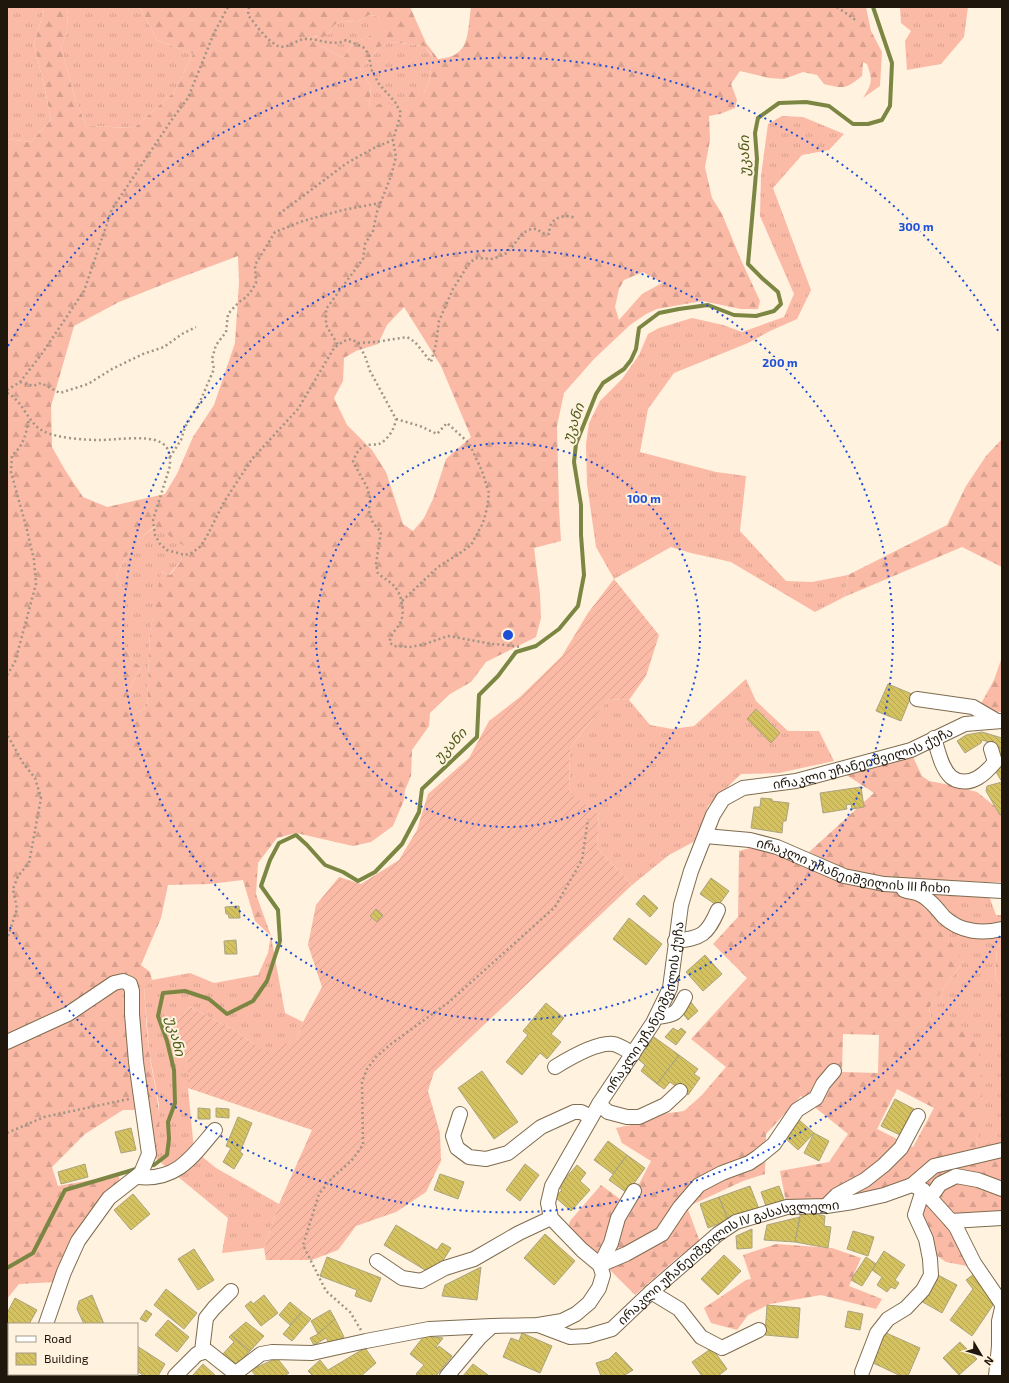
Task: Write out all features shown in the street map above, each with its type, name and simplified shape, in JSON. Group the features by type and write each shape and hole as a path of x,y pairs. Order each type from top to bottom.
{"street":[{"path":"917,698 973,707 1000,721"},
{"name":"ირაკლი უჩანეიშვილის ქუჩა","path":"551,1218 548,1203 552,1186 598,1104 657,1017 670,988 675,941 681,905 691,871 712,815 722,799 743,788 796,781 911,750 965,724 1000,721"},
{"path":"934,738 944,768 951,778 963,783 978,778 995,762 991,749"},
{"name":"ირაკლი უჩანეიშვილის III ჩიხი","path":"705,836 750,840 777,847 844,876 884,884 1002,891"},
{"path":"884,884 920,895 934,905 945,918 955,925 975,932 1002,929"},
{"path":"977,890 1002,885"},
{"path":"675,941 696,938 705,932 713,922 718,910"},
{"path":"7,1042 68,1014 114,983 123,981 130,984 132,991 134,1049 149,1154 142,1171 109,1198 78,1241 64,1272 46,1323"},
{"path":"657,1017 671,1016 679,1009 685,997"},
{"path":"555,1067 575,1055 590,1049 610,1044 619,1046 632,1054"},
{"path":"600,1265 626,1254 662,1234 680,1207 699,1185 722,1173 749,1163 774,1144 797,1110 816,1098 823,1084 834,1071"},
{"path":"598,1104 608,1112 628,1117 639,1117 665,1105 680,1091"},
{"path":"460,1114 453,1136 457,1148 469,1158 486,1159 508,1153 541,1127 574,1112 581,1112 591,1117"},
{"path":"826,1206 837,1195 865,1180 884,1165 900,1148 918,1116"},
{"path":"142,1171 152,1178 168,1175 188,1162 215,1130"},
{"path":"862,1372 877,1333 888,1319 906,1308 915,1299 923,1290 931,1275 930,1259 926,1240 915,1215 922,1191 934,1166 1002,1150"},
{"path":"922,1191 956,1176 978,1180 1002,1189"},
{"path":"600,1265 611,1243 618,1218 634,1190"},
{"path":"922,1191 952,1221 974,1263 1002,1304"},
{"name":"ირაკლი უჩანეიშვილის IV გასასვლელი","path":"538,1325 570,1337 588,1336 612,1329 651,1292 718,1234 736,1222 787,1207 826,1206 884,1195 922,1191"},
{"path":"175,1376 202,1351 210,1352 236,1373 261,1354 272,1352 312,1353 429,1329 538,1325 562,1321 576,1314 589,1302 599,1288 603,1275 600,1265 582,1250 551,1218 519,1233 474,1259 445,1268 422,1282 402,1278 377,1261"},
{"path":"952,1221 1002,1218"},
{"path":"202,1351 206,1318 231,1291"},
{"path":"651,1292 679,1309 701,1337 722,1348 759,1330"},
{"path":"996,1376 999,1346 999,1321 1002,1308"},
{"path":"447,1376 480,1337 492,1326"}],"path":[{"path":"7,390 20,382 41,355 84,291 112,209 188,98 214,33 228,7"},
{"path":"249,7 248,15 269,39 278,46 285,47 306,38 339,44 346,40 363,47 368,53 372,71 379,84 395,102 401,113 393,140 396,157 391,176 380,202 373,231 365,244 363,259 326,309 326,326 338,345"},
{"path":"837,7 857,21"},
{"path":"279,214 347,163 374,148 393,140"},
{"path":"170,457 181,440 185,427 199,404 214,369 212,359 216,345 226,332 228,314 250,293 256,282 255,266 275,232 309,219 380,202"},
{"path":"7,393 14,396 32,423 44,432 97,440 147,439 160,441 167,447 170,457 170,466 153,520 155,535 160,544 167,550 185,555 192,553 201,546 224,502 252,459 298,409 334,348 344,341 351,339 358,342 376,342 408,337 415,342 431,362 436,344 439,321 453,289 470,262 477,258 493,259 507,253 523,233 531,229 537,229 542,233 549,234 551,224 559,218 567,215 576,218"},
{"path":"20,382 33,386 41,383 60,392 88,384 112,369 143,354 164,347 182,334 196,327"},
{"path":"358,342 370,371 396,418 396,426 384,440 380,444 364,446 356,455 353,462 367,487 370,497 369,511 373,523 381,532 376,564 378,574 395,586 400,593 402,602 403,611 401,621 389,638 390,643 394,646 410,647 425,644 448,636 492,644 520,647"},
{"path":"7,675 14,662 36,584 34,560 11,472 12,455 19,450 25,436 29,418"},
{"path":"396,418 420,426 437,434 447,423 469,443 482,471 488,493 487,508 483,523 471,545 463,552 438,567 402,602"},
{"path":"7,731 8,736 23,763 35,778 41,798 29,863 18,876 13,889 17,909 7,939"},
{"path":"366,1341 350,1312 326,1291 303,1245 320,1194 332,1178 352,1160 363,1145 362,1082 367,1069 376,1057 391,1044 449,1002 555,907 582,860 588,819"},
{"path":"7,1134 44,1117 141,1097"}],"green space":[{"path":"7,7 42,7 44,10 34,44 51,120 31,142 7,139"},
{"path":"42,7 67,7 68,28 61,47 74,95 86,126 134,128 174,92 193,54 157,40 139,7 410,7 426,43 438,59 457,54 462,49 468,34 471,7 866,7 871,31 882,52 880,86 863,98 870,85 871,78 867,64 863,62 862,76 848,86 844,87 824,84 817,75 803,72 784,79 769,78 740,71 731,84 737,100 735,108 720,114 709,116 710,140 705,167 712,198 722,214 760,301 758,309 741,309 702,301 657,309 646,314 630,325 594,359 564,393 557,426 561,541 534,548 540,594 541,618 536,637 486,662 471,682 450,694 430,713 429,726 412,750 411,776 405,790 404,800 393,826 371,842 353,846 296,833 277,838 258,863 256,894 271,936 255,921 243,880 209,884 168,885 161,918 141,965 150,972 152,980 144,989 148,1042 159,1117 158,1144 154,1157 139,1110 123,1110 85,1134 52,1167 58,1186 119,1175 120,1187 55,1282 19,1284 7,1299 7,139 31,142 51,120 34,44 44,10","holes":["369,15 377,16 386,30 354,42 343,58 308,38 317,36 321,38 329,34 334,25 343,21 357,22","391,42 424,46 433,56 429,82 423,95 411,91 405,102 409,111 384,102 369,108 371,86 360,70 381,46","238,256 239,282 235,343 214,405 193,437 177,474 165,494 107,507 83,497 52,447 51,406 74,326 119,302","643,272 662,283 642,294 619,320 615,307 619,289 624,280","404,307 441,366 471,437 446,459 433,499 424,518 413,531 403,524 386,472 372,450 347,425 334,398 343,381 344,358 356,351 378,344 387,325","155,526 187,548 182,559 170,575 161,572 150,632 147,707 129,717 129,690 141,667 131,659 121,638 126,593 116,577 123,562 140,538"]},
{"path":"67,7 139,7 157,40 193,54 174,92 134,128 86,126 74,95 61,47 68,28"},
{"path":"900,7 968,7 964,37 941,64 907,70 905,41 911,31 901,23"},
{"path":"369,15 377,16 387,30 354,42 343,58 308,38 329,34 334,25 343,21 357,22"},
{"path":"391,42 424,46 433,57 429,82 423,95 409,111 398,108 369,108 371,86 360,70 381,46"},
{"path":"782,116 803,117 844,134 829,150 802,155 773,188 811,290 797,319 748,343 674,373 648,409 640,452 716,472 746,476 740,531 786,581 812,582 848,575 844,597 815,612 731,562 671,547 614,579 596,547 587,484 586,444 589,423 600,401 622,379 639,355 648,334 659,328 692,318 723,325 742,332 784,317 794,294 760,216 761,176 768,124"},
{"path":"1002,439 1002,567 962,547 844,597 848,575 947,525 966,486 986,456"},
{"path":"156,526 188,548 182,559 169,575 162,572 150,632 147,707 129,717 129,690 141,667 131,659 121,638 126,593 116,577 123,562 140,538"},
{"path":"614,579 659,635 646,676 629,700 609,699 570,749 569,793 599,814 597,848 632,885 434,1072 428,1091 440,1133 441,1161 426,1192 396,1212 356,1226 338,1250 312,1260 266,1260 264,1248 279,1204 312,1130 188,1088 188,1064 173,1024 190,1007 234,1030 266,1052 297,1039 303,1022 322,987 308,945 316,905 339,877 361,884 399,860 417,830 428,794 469,758 489,721 520,697 562,656 588,613"},
{"path":"1002,657 1002,712 977,711 994,680"},
{"path":"746,679 756,701 788,731 819,731 834,761 779,773 741,774 708,806 697,840 669,855 632,885 597,848 599,814 569,794 570,749 609,699 629,700 650,725 672,729 694,726"},
{"path":"913,757 922,776 929,781 977,792 1002,812 1002,882 881,878 843,868 809,852 874,793 845,774"},
{"path":"753,847 774,850 915,899 935,920 963,962 929,1008 932,1022 950,1016 969,1032 976,1044 980,1058 982,1090 976,1151 889,1190 787,1208 780,1171 829,1162 848,1134 801,1096 766,1134 765,1174 743,1181 687,1207 700,1242 677,1258 635,1295 568,1228 570,1221 601,1185 628,1205 651,1161 622,1143 616,1128 646,1122 662,1114 684,1111 701,1096 726,1067 691,1039 747,978 713,944 738,917 739,851","holes":["843,1034 879,1035 878,1073 842,1072","897,1089 934,1108 913,1147 877,1129"]},
{"path":"897,892 989,896 996,915 1002,915 1002,942 997,949 995,979 1002,985 1002,1144 976,1151 982,1093 981,1066 932,1022 929,1008 963,962 924,907"},
{"path":"271,936 285,1013 303,1022 297,1039 267,1053 234,1030 190,1007 173,1024 188,1064 188,1088 194,1150 216,1168 279,1204 264,1248 222,1253 228,1218 154,1157 159,1105 149,1051 144,988 152,980 190,973 214,983 258,975 268,953"},
{"path":"1002,942 1002,985 995,979 997,949"},
{"path":"1002,1154 1002,1186 977,1178 932,1189 923,1185 931,1170"},
{"path":"961,1179 1002,1194 1002,1215 950,1217 936,1200 938,1193"},
{"path":"927,1204 948,1224 972,1267 946,1262 936,1255 922,1216"},
{"path":"776,1244 832,1248 861,1258 849,1286 882,1299 876,1309 821,1295 770,1304 748,1315 737,1330 711,1323 704,1308 746,1280 751,1279 743,1255"}],"building":[{"path":"888,684 912,694 901,721 876,711"},
{"path":"756,709 780,733 771,743 747,719"},
{"path":"982,732 1002,738 1002,758 993,743 982,740 981,743 965,753 957,741 966,735"},
{"path":"1002,765 1002,782 995,770"},
{"path":"1002,782 1002,814 1000,815 986,791 987,786"},
{"path":"861,787 864,807 852,809 851,804 846,805 847,809 823,813 820,793"},
{"path":"761,798 789,803 786,821 783,821 782,833 751,828 754,807 760,807"},
{"path":"711,878 729,891 718,906 700,894"},
{"path":"644,895 658,908 650,917 636,904"},
{"path":"239,906 240,918 229,918 228,914 226,914 225,907"},
{"path":"376,909 383,915 377,922 370,916"},
{"path":"629,918 662,944 646,965 613,939"},
{"path":"236,940 237,954 225,954 224,941"},
{"path":"705,955 722,974 703,991 686,972"},
{"path":"690,1001 698,1011 688,1020 680,1010"},
{"path":"546,1003 564,1018 551,1034 561,1042 547,1059 540,1053 522,1075 506,1062 528,1035 523,1031"},
{"path":"673,1028 678,1031 681,1028 686,1032 676,1045 665,1037"},
{"path":"654,1037 679,1055 657,1084 641,1071 645,1065 638,1059"},
{"path":"679,1055 698,1069 694,1074 700,1078 688,1095 670,1082 664,1089 657,1084"},
{"path":"482,1071 518,1122 494,1139 458,1088"},
{"path":"895,1099 914,1109 900,1135 881,1126"},
{"path":"198,1108 210,1109 210,1119 198,1119"},
{"path":"216,1108 229,1109 229,1118 216,1117"},
{"path":"238,1117 252,1123 240,1152 243,1154 234,1169 223,1162 231,1148 226,1146"},
{"path":"799,1120 814,1133 798,1150 783,1136"},
{"path":"131,1128 136,1150 121,1153 115,1132"},
{"path":"814,1133 829,1141 819,1161 804,1153"},
{"path":"608,1141 627,1155 613,1174 594,1160"},
{"path":"627,1155 645,1168 627,1193 609,1180"},
{"path":"85,1164 88,1177 61,1184 58,1172"},
{"path":"525,1164 539,1175 520,1201 506,1190"},
{"path":"577,1165 586,1173 580,1181 590,1190 571,1211 555,1197 562,1190 558,1187"},
{"path":"440,1174 464,1182 458,1199 434,1190"},
{"path":"750,1186 759,1209 728,1220 719,1197"},
{"path":"779,1186 785,1202 767,1209 761,1192"},
{"path":"133,1194 150,1214 131,1230 114,1210"},
{"path":"719,1197 728,1220 708,1228 700,1204"},
{"path":"801,1211 825,1216 824,1226 831,1227 828,1248 795,1242"},
{"path":"800,1217 795,1242 764,1240 767,1225"},
{"path":"396,1225 437,1250 442,1243 451,1248 442,1262 425,1270 384,1245"},
{"path":"752,1229 752,1248 737,1249 736,1236"},
{"path":"853,1231 874,1237 868,1256 847,1249"},
{"path":"545,1234 575,1261 554,1285 524,1258"},
{"path":"194,1249 214,1280 198,1290 178,1259"},
{"path":"884,1251 905,1265 895,1280 899,1283 895,1289 891,1287 887,1292 877,1285 882,1277 872,1270"},
{"path":"724,1255 741,1271 718,1295 701,1279"},
{"path":"327,1257 381,1278 371,1302 355,1296 357,1290 320,1276"},
{"path":"866,1257 876,1264 862,1286 851,1280"},
{"path":"481,1267 477,1300 442,1296 445,1285"},
{"path":"936,1274 957,1285 942,1313 921,1301"},
{"path":"974,1274 995,1302 972,1336 950,1320 973,1289 966,1280"},
{"path":"166,1289 197,1313 184,1329 154,1305"},
{"path":"92,1295 104,1323 84,1323 77,1309 79,1301"},
{"path":"264,1295 278,1313 261,1326 245,1306 251,1301 253,1304"},
{"path":"15,1298 37,1310 30,1323 8,1323 8,1324 7,1313"},
{"path":"290,1302 302,1312 290,1325 279,1315"},
{"path":"767,1305 800,1308 798,1338 765,1335"},
{"path":"146,1310 152,1314 146,1322 140,1319"},
{"path":"330,1310 335,1319 318,1334 311,1321"},
{"path":"848,1311 863,1314 860,1330 845,1327"},
{"path":"302,1312 311,1319 292,1341 283,1334"},
{"path":"335,1319 344,1337 330,1345 326,1338 314,1345 310,1338 318,1334"},
{"path":"168,1320 189,1337 177,1352 155,1335"},
{"path":"246,1322 264,1336 250,1351 231,1335"},
{"path":"884,1332 920,1348 908,1376 901,1376 871,1362"},
{"path":"522,1333 552,1346 540,1373 503,1357 511,1338 519,1341"},
{"path":"231,1335 250,1351 234,1367 221,1356 234,1342 229,1337"},
{"path":"424,1336 443,1338 436,1347 438,1348 439,1346 452,1356 436,1376 419,1376 416,1374 424,1365 410,1354"},
{"path":"960,1342 977,1359 959,1375 943,1358"},
{"path":"138,1347 165,1364 158,1376 144,1376 138,1372"},
{"path":"365,1348 376,1363 361,1376 313,1376 308,1371 320,1360 328,1370"},
{"path":"712,1348 727,1369 718,1376 702,1376 692,1362"},
{"path":"616,1352 633,1370 623,1376 601,1376 596,1363 609,1359"},
{"path":"277,1358 289,1373 284,1376 256,1376 251,1370"},
{"path":"203,1364 216,1376 192,1376"},
{"path":"473,1364 488,1375 488,1376 463,1376"}],"waterway":[{"name":"უკანი","path":"147,1166 154,1165 167,1155 169,1139 168,1122 175,1103 174,1070 167,1041 158,1016 163,993 185,991 209,999 227,1014 253,1001 267,981 280,941 278,910 261,886 270,860 279,843 296,835 325,865 343,872 358,881 375,872 402,844 419,812 422,789 477,737 479,695 498,676 516,652 536,646 559,629 578,606 584,575 581,535 581,505 574,462 576,444 596,394 603,383 624,369 631,360 636,349 639,328 659,313 679,309 708,305 734,315 756,316 774,311 781,304 778,292 748,264 757,159 755,133 758,118 779,103 806,102 829,106 853,124 868,124 882,120 890,106 892,63 873,7"},
{"name":"უკანი","path":"7,1268 33,1253 65,1190 136,1169"}]}
